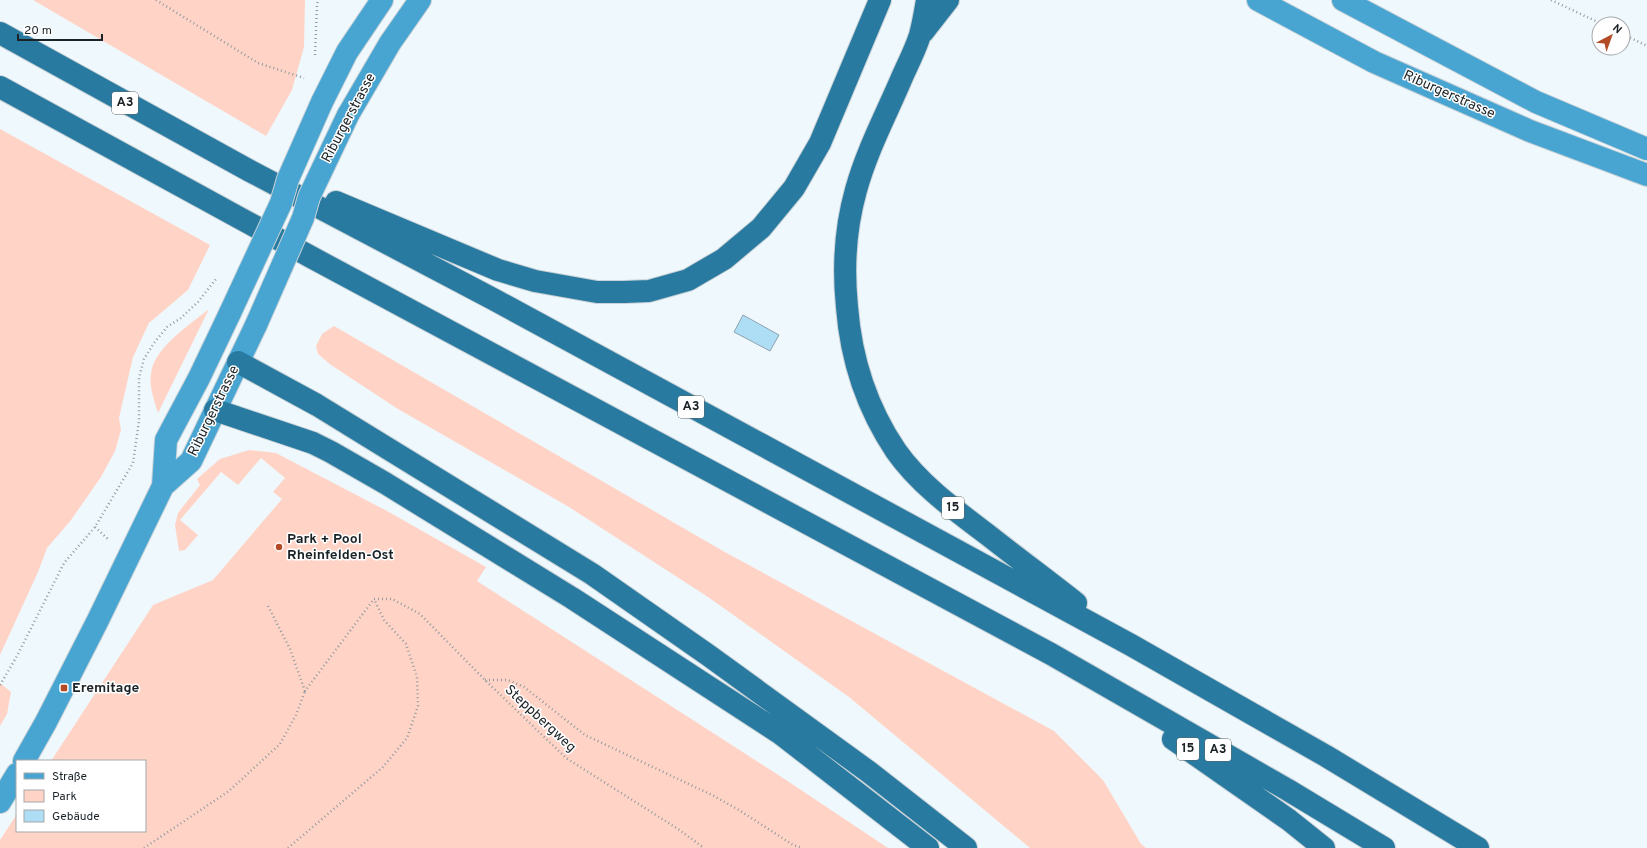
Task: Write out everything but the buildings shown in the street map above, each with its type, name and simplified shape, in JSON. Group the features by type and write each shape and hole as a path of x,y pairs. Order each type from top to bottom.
{"highway":[{"path":"250,171 310,191 498,270 535,281 597,292 649,290 688,280 724,259 761,228 794,188 820,142 880,0"},
{"path":"920,36 927,0"},
{"path":"920,36 948,0"},
{"name":"A3","path":"0,34 250,171 493,299 1131,645 1333,760 1478,848"},
{"name":"15","path":"920,36 868,154 856,190 849,219 844,278 847,317 857,370 873,411 897,452 915,473 937,495 1131,645"},
{"name":"A3","path":"0,87 311,257 1051,654 1288,790 1384,848"},
{"path":"238,362 317,405 592,574 708,655 863,767 966,848"},
{"path":"215,410 313,443 385,483 572,598 781,734 928,848"},
{"name":"15","path":"1051,654 1289,820 1324,848"}],"main road":[{"name":"Riburgerstrasse","path":"1258,0 1374,62 1530,131 1647,175"},
{"path":"1343,0 1536,102 1647,149"},
{"name":"Riburgerstrasse","path":"163,486 166,440 200,378 281,203 288,179 322,102 347,52 380,3"},
{"path":"380,3 413,3"},
{"name":"Riburgerstrasse","path":"163,486 190,461 256,326 303,218 309,197 348,115 413,3"},
{"path":"215,410 200,378 238,362"},
{"path":"25,760 46,722 98,620 163,486"},
{"path":"0,802 16,776"}],"path":[{"path":"156,0 258,63 309,80"},
{"path":"315,56 318,0"},
{"path":"1551,0 1591,19"},
{"path":"1631,38 1647,46"},
{"path":"0,685 17,656 64,564 95,527 133,463 139,421 139,378 144,359 166,327 181,318 198,302 217,276"},
{"name":"Steppbergweg","path":"374,599 392,598 420,614 485,680 566,758 678,829 704,848"},
{"path":"144,848 228,791 280,744 296,716 305,691 374,599 384,620 406,644 417,677 418,706 407,738 383,766 288,848"},
{"path":"268,606 290,650 305,691"},
{"path":"485,680 508,680 524,687 585,735 712,795 739,810 793,845 802,848"}],"green space":[{"path":"33,0 305,0 304,47 292,90 266,136"},
{"path":"0,129 210,245 188,290 149,323 133,357 119,418 121,430 115,451 101,477 71,520 47,548 38,572 0,655"},
{"path":"209,309 158,413 152,394 151,374 153,364 165,346 174,337"},
{"path":"334,326 723,551 1054,731 1103,780 1141,844 1146,848 1030,848 849,697 708,597 569,507 398,409 331,365 318,354 316,346 322,334"},
{"path":"249,450 276,453 387,511 486,567 477,581 783,778 888,848 0,848 0,840 16,816 16,832 146,832 146,760 52,760 153,605 213,580 282,499 273,492 285,478 261,458 238,485 221,472 180,520 198,535 185,550 179,551 175,525 178,513 200,485 197,479 220,459"},
{"path":"0,683 11,692 7,714 0,726"}],"place":[{"name":"Park + Pool Rheinfelden-Ost","path":"279,547"},
{"name":"Eremitage","path":"64,688"}]}
